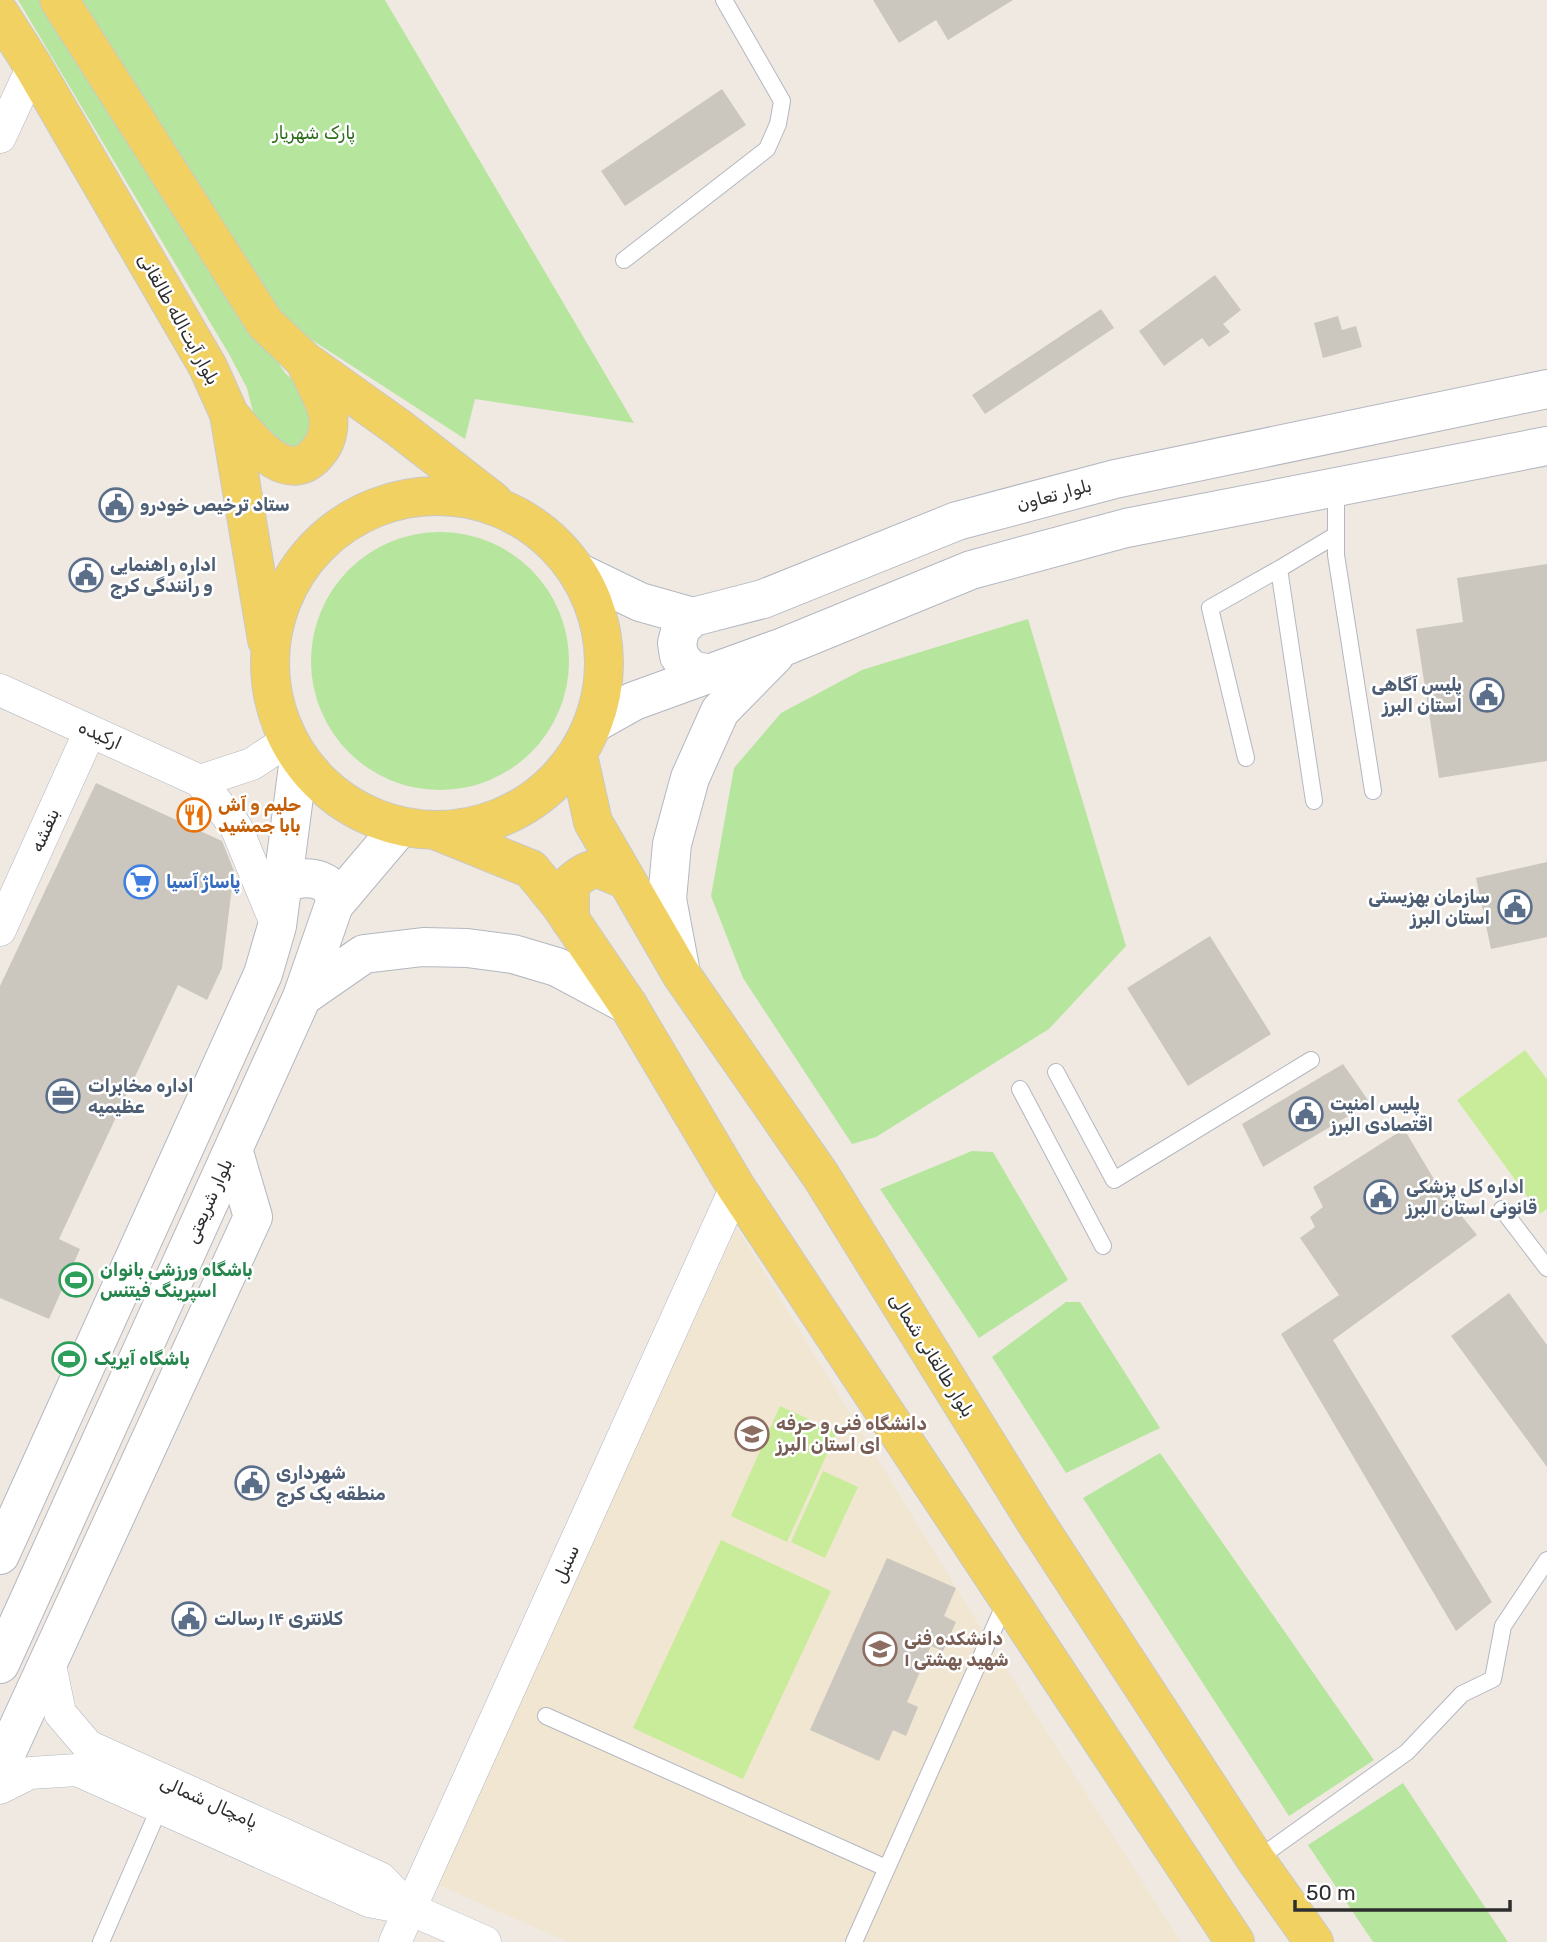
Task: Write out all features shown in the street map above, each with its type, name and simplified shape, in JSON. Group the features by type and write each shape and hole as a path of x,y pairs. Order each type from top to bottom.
{"main road":[{"path":"59,0 265,323 305,361 399,428 500,506 531,523 558,546 580,573 596,609 604,647 604,686 585,739 557,780 531,802 502,818 481,824 438,831 400,827 361,813 326,790 293,749 273,699 269,656 278,611 298,570 328,535 366,510 410,496 456,495 500,506"},
{"name":"بلوار آیت‌الله طالقانی","path":"0,14 208,367 229,414 269,656"},
{"path":"229,414 265,455 280,464 302,465 312,460 323,446 328,416 305,361"},
{"name":"بلوار تعاون","path":"693,617 763,599 957,521 1115,479 1547,389"},
{"path":"585,739 634,701 783,647 971,570 1126,528 1547,446"},
{"path":"580,573 640,602 693,617"},
{"path":"693,617 681,628 677,643 679,656 691,670 711,674"},
{"path":"681,974 667,899 672,844 690,778 720,711 783,647"},
{"name":"بلوار طالقانی شمالی","path":"585,739 593,822 681,974 821,1176 1035,1521 1256,1860 1314,1942"},
{"path":"0,1555 263,974 276,926 282,886 293,749"},
{"name":"بلوار شریعتی","path":"0,1664 302,997 334,905 400,827"},
{"path":"438,831 531,869 570,919 628,1005 736,1187 1236,1942"},
{"path":"570,919 570,884 584,871 599,869 626,880"},
{"path":"282,886 298,877 316,879 331,891 335,899 334,905"},
{"path":"302,997 364,954 422,947 467,948 513,954 557,967 628,1005"},
{"path":"0,1767 253,1217 233,1149"}],"street":[{"path":"0,137 33,66"},
{"name":"ارکیده","path":"0,690 200,781 236,827 276,926"},
{"name":"بنفشه","path":"0,930 90,731"},
{"path":"200,781 293,749"},
{"name":"سنبل","path":"395,1942 736,1187"},
{"name":"پامچال شمالی","path":"50,1660 60,1713 88,1746 165,1795"},
{"name":"پامچال شمالی","path":"0,1788 30,1773 78,1770 165,1795 380,1878 410,1909 485,1942"}],"lane":[{"path":"624,260 767,149 778,124 782,101 724,0"},
{"path":"1336,487 1336,555 1373,791"},
{"path":"1246,758 1210,608 1336,535"},
{"path":"1279,569 1314,801"},
{"path":"1056,1072 1114,1180 1311,1060"},
{"path":"1020,1089 1103,1246"},
{"path":"1502,1209 1547,1268"},
{"path":"1256,1860 1407,1752 1462,1694 1493,1679 1503,1626 1547,1560"},
{"path":"854,1942 1007,1599"},
{"path":"546,1716 886,1868"},
{"path":"101,1942 165,1795"}],"shaded area":[{"name":"دانشگاه فنی و حرفه ای استان البرز","path":"737,1228 988,1640 1181,1942 568,1942 434,1883"}],"green space":[{"path":"18,0 42,0 285,373 310,396 311,438 295,446 282,448 256,424 247,388 229,354"},
{"name":"پارک شهریار","path":"74,0 385,0 634,423 475,399 465,439 284,322"},
{"path":"440,532 489,542 511,554 531,570 547,590 559,612 569,661 559,710 547,732 531,752 511,768 489,780 440,790 391,780 369,768 349,752 333,732 321,710 311,661 321,612 333,590 349,570 369,554 391,542"},
{"path":"1028,619 1126,946 1049,1029 876,1137 852,1144 743,978 711,896 734,768 781,713 862,670"},
{"path":"1525,1050 1547,1079 1547,1209 1540,1214 1457,1100"},
{"path":"972,1151 993,1152 1068,1280 979,1338 880,1189"},
{"path":"1066,1302 1080,1302 1160,1428 1066,1473 992,1357"},
{"path":"780,1406 837,1432 787,1542 731,1516"},
{"path":"1160,1453 1374,1760 1289,1816 1083,1498"},
{"path":"823,1471 858,1487 825,1558 791,1542"},
{"path":"721,1540 831,1591 743,1779 633,1728"},
{"path":"1403,1783 1508,1942 1373,1942 1308,1845"}],"building":[{"path":"873,0 1013,0 948,40 936,20 899,43"},
{"path":"722,89 746,125 625,206 601,171"},
{"path":"1215,275 1241,310 1223,324 1230,332 1209,347 1202,338 1164,366 1139,331"},
{"path":"1101,309 1114,328 985,414 972,395"},
{"path":"1338,316 1342,330 1356,326 1362,347 1323,358 1314,323"},
{"name":"پلیس آگاهی استان البرز","path":"1547,564 1547,761 1439,778 1416,629 1463,622 1457,578"},
{"path":"96,783 222,841 234,871 222,968 207,1000 178,985 59,1239 80,1249 49,1319 0,1298 0,986"},
{"name":"سازمان بهزیستی استان البرز","path":"1547,862 1547,937 1491,949 1476,878"},
{"path":"1210,936 1271,1034 1188,1086 1127,988"},
{"name":"پلیس امنیت اقتصادی البرز","path":"1343,1064 1370,1103 1263,1167 1242,1124"},
{"path":"1404,1129 1456,1216 1460,1214 1477,1235 1333,1340 1492,1602 1456,1631 1281,1334 1339,1295 1300,1238 1315,1227 1310,1217 1323,1207 1313,1187"},
{"path":"1509,1293 1547,1345 1547,1467 1451,1336"},
{"path":"887,1558 956,1588 944,1616 956,1622 943,1651 931,1646 907,1702 918,1707 906,1736 893,1730 879,1761 810,1730"}],"place":[{"name":"ستاد ترخیص خودرو","path":"116,505"},
{"name":"اداره راهنمایی و رانندگی کرج","path":"86,575"},
{"name":"پلیس آگاهی استان البرز","path":"1487,695"},
{"name":"حلیم و آش بابا جمشید","path":"194,815"},
{"name":"پاساژ آسیا","path":"141,882"},
{"name":"سازمان بهزیستی استان البرز","path":"1515,907"},
{"name":"اداره مخابرات عظیمیه","path":"63,1096"},
{"name":"پلیس امنیت اقتصادی البرز","path":"1306,1114"},
{"name":"اداره کل پزشکی قانونی استان البرز","path":"1381,1197"},
{"name":"باشگاه ورزشی بانوان اسپرینگ فیتنس","path":"76,1280"},
{"name":"باشگاه آیریک","path":"69,1359"},
{"name":"دانشگاه فنی و حرفه ای استان البرز","path":"752,1434"},
{"name":"شهرداری منطقه یک کرج","path":"252,1483"},
{"name":"کلانتری ۱۴ رسالت","path":"189,1619"},
{"name":"دانشکده فنی شهید بهشتی ۱","path":"880,1649"}]}
